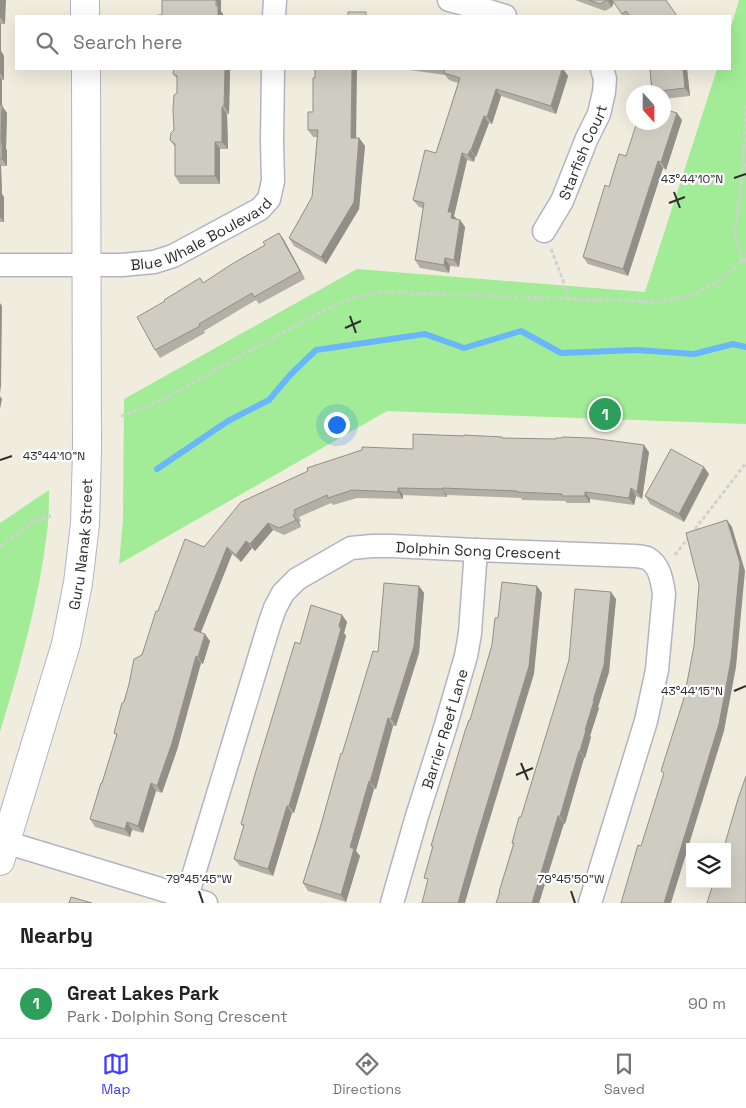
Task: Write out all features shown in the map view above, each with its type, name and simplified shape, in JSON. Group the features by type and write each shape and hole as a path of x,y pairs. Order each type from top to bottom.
{"street":[{"path":"85,0 85,15"},
{"path":"274,0 274,15"},
{"path":"449,0 502,15"},
{"name":"Guru Nanak Street","path":"3,851 66,644 78,583 86,504 86,70"},
{"name":"Blue Whale Boulevard","path":"0,266 134,265 154,262 173,256 260,209 269,199 273,181 273,70"},
{"name":"Starfish Court","path":"544,231 562,201 598,114 604,92 605,79 602,70"},
{"name":"Dolphin Song Crescent","path":"193,901 270,622 283,593 297,579 351,548 392,546 635,556 647,558 660,572 664,594 657,670 652,695 646,721 590,903"},
{"name":"Barrier Reef Lane","path":"392,903 466,656 470,633 476,550"},
{"path":"3,851 193,901"}],"path":[{"path":"121,416 160,401 313,316 357,296 384,292 660,302 696,293 721,280 744,260 735,234 743,163 746,105"},
{"path":"743,163 746,167"},
{"path":"544,231 564,282 567,298"},
{"path":"675,555 746,463"},
{"path":"0,547 34,521 51,516"}],"green space":[{"path":"739,0 746,0 746,424 387,411 119,564 123,519 124,399 357,269 645,292 717,70 731,70 731,27"},
{"path":"49,490 48,527 34,608 22,658 0,732 0,523"}],"building":[{"path":"162,0 216,0 216,6 218,6 218,15 162,15"},
{"path":"589,0 607,0 600,4"},
{"path":"612,0 666,0 676,15 629,15 626,11 622,14"},
{"path":"348,12 366,12 366,15 348,15"},
{"path":"174,70 225,70 222,142 215,142 215,176 175,176 175,144 170,140 171,133 174,130 174,95 177,93 177,76 173,74"},
{"path":"315,70 352,70 351,138 359,138 354,202 321,257 289,238 312,197 318,130 308,130 308,112 313,112 313,78 315,78"},
{"path":"445,70 562,70 551,106 496,89 487,117 484,116 471,150 468,155 462,153 448,212 452,212 451,218 460,220 454,260 445,258 444,265 415,260 424,203 413,200 425,150 436,153 460,78 444,73"},
{"path":"650,70 683,70 685,88 671,90 671,85 651,85"},
{"path":"0,105 2,105 2,159 0,159"},
{"path":"671,111 677,113 661,162 658,161 623,269 583,257 605,185 609,187 619,154 626,156 634,130 671,130"},
{"path":"279,233 300,271 254,297 252,293 199,324 200,326 155,350 137,317 200,278 203,283 265,245 263,242"},
{"path":"413,434 502,438 591,438 644,445 637,492 631,488 629,498 585,492 585,496 562,496 562,494 517,491 442,488 398,488 398,492 352,490 328,498 327,495 294,510 295,514 293,515 296,520 279,528 268,523 250,544 246,541 236,555 227,547 194,630 205,634 198,657 196,656 172,743 157,786 151,783 138,826 127,822 125,829 90,819 117,734 114,733 129,684 134,659 142,655 156,611 158,611 185,539 204,547 241,502 308,471 307,468 362,450 362,447 413,449"},
{"path":"671,449 704,467 679,514 645,496"},
{"path":"727,520 740,563 731,660 719,724 664,903 621,903 638,845 641,846 664,773 661,771 684,698 694,646 699,585 686,533"},
{"path":"502,582 537,586 529,666 458,903 422,903 428,879 424,878 433,846 431,846 492,645 495,618 498,618"},
{"path":"384,583 419,586 414,646 391,719 388,718 369,781 350,847 354,849 341,895 303,883 373,651 378,652"},
{"path":"575,589 611,592 604,665 580,751 532,903 496,903 514,843 512,843 519,817 521,817 569,660"},
{"path":"311,605 342,615 339,626 341,629 289,806 287,806 268,869 234,859 244,825 241,824 255,774 295,642 300,644"},
{"path":"746,776 746,903 707,903 712,888 731,888 731,843 725,843"},
{"path":"71,897 92,903 69,903"}],"waterway":[{"path":"157,469 228,421 269,400 291,374 316,350 425,334 464,348 521,331 561,353 637,350 694,354 733,344 746,347"}],"place":[{"name":"Great Lakes Park","path":"605,414"}]}
